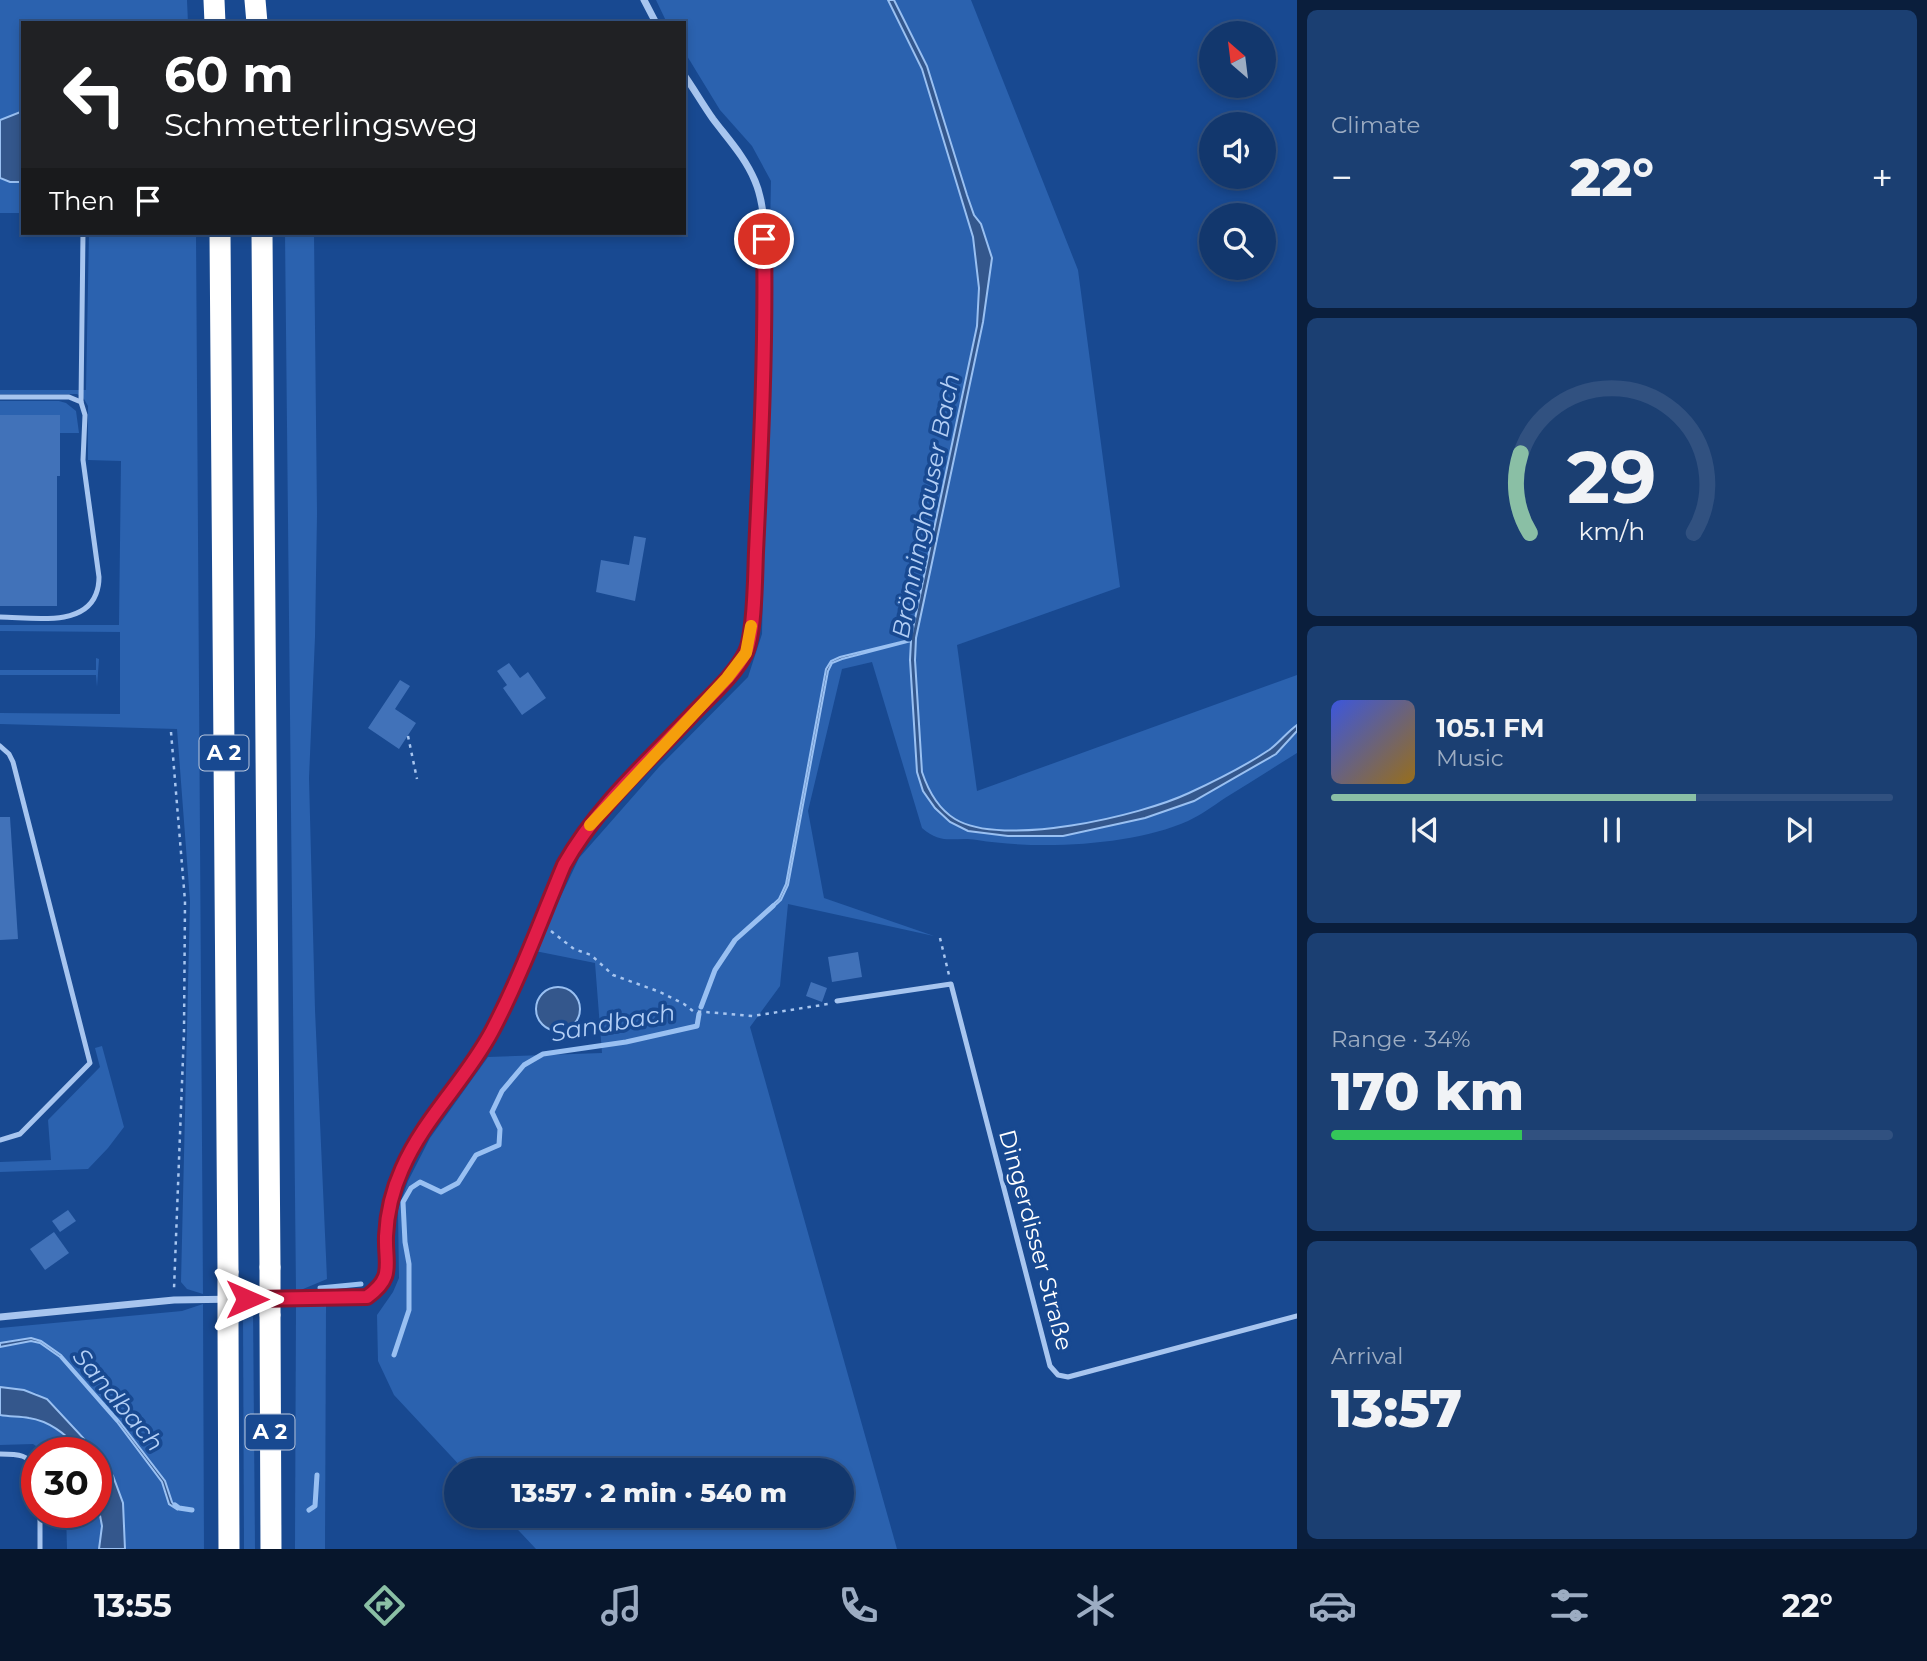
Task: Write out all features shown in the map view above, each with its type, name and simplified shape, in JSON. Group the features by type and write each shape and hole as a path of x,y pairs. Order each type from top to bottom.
{"highway":[{"path":"214,0 215,21"},
{"path":"256,0 257,21"},
{"name":"A 2","path":"220,235 229,1549"},
{"name":"A 2","path":"262,235 271,1549"}],"street":[{"path":"644,0 655,21"},
{"path":"0,1317 174,1300 367,1297 381,1287 388,1267 386,1235 391,1201 402,1169 419,1135 476,1058 492,1031 564,865 587,828 727,678 746,653 750,640 761,465 765,288 763,214 755,181 738,151 711,117 686,78"}],"lane":[{"path":"0,617 57,618 74,615 89,606 97,593 99,577 83,460 83,235"},
{"path":"0,397 69,397 81,402"},
{"path":"0,746 13,762 90,1063 20,1133 0,1140"},
{"path":"837,1001 951,985"},
{"name":"Dingerdisser Straße","path":"951,985 1051,1366 1058,1375 1068,1377 1297,1316"},
{"path":"0,1454 21,1454"},
{"path":"40,1528 40,1549"}],"path":[{"path":"171,732 185,901 174,1300"},
{"path":"408,736 417,779"},
{"path":"540,922 574,949 591,955 613,975 660,992 693,1011 753,1016 837,1001"},
{"path":"940,937 951,985"}],"shaded area":[{"path":"0,0 187,0 188,21 21,21 21,213 0,213"},
{"path":"656,0 888,0 922,69 973,237 979,288 977,326 912,633 905,640 831,661 826,669 786,884 779,899 768,909 780,900 788,885 828,671 832,663 842,659 912,640 910,660 917,772 923,791 935,808 950,822 968,831 1008,836 1063,836 1145,818 1194,801 1276,754 1297,731 1297,753 1198,816 1165,829 1113,841 1084,844 1028,845 942,839 922,828 872,662 842,669 808,811 824,898 934,936 788,904 780,986 750,1027 897,1549 536,1549 516,1528 854,1528 854,1458 453,1458 394,1395 378,1361 377,1315 399,1278 398,1210 408,1181 430,1138 488,1057 602,1053 595,963 535,951 579,858 659,767 748,677 762,634 771,181 752,146 720,110 686,54 686,21 666,21"},
{"path":"888,0 894,0 927,66 967,195 974,215 981,224 992,258 983,322 916,638 922,772 930,792 949,815 977,827 1037,830 1071,826 1138,811 1189,793 1260,756 1297,725 1297,731 1276,754 1194,801 1145,818 1063,836 1008,836 968,831 950,822 935,808 923,791 917,772 911,641 842,659 832,663 828,671 788,885 781,900 769,911 786,884 826,669 831,661 840,657 905,641 912,633 977,326 979,288 973,237 922,69"},
{"path":"894,0 971,0 1078,270 1120,587 957,645 977,791 1297,675 1297,725 1273,747 1250,762 1167,802 1071,826 1037,830 977,827 955,819 943,810 930,792 922,772 916,638 983,322 992,258 981,224 974,215 967,195 918,46"},
{"path":"21,112 21,182 0,178 0,120"},
{"path":"89,235 196,235 203,1294 187,1289 181,1282 190,901 177,729 0,724 0,713 120,714 120,632 0,631 0,625 119,625 121,461 88,460 88,406 77,394 0,394 0,390 86,390"},
{"path":"285,235 314,235 317,514 309,778 315,1010 327,1279 296,1292"},
{"path":"0,401 66,403 76,411 79,433 60,433 60,415 0,415"},
{"path":"96,658 99,659 97,687 96,675 0,675 0,670 96,670"},
{"path":"558,987 567,988 574,993 579,1000 579,1018 574,1025 567,1030 558,1031 549,1030 542,1025 537,1018 536,1009 537,1000 542,993 549,988"},
{"path":"102,1046 124,1127 108,1148 88,1169 0,1172 0,1162 51,1160 48,1120 100,1067 95,1048"},
{"path":"296,1303 326,1306 325,1549 295,1549"},
{"path":"203,1304 204,1549 125,1549 112,1496 112,1437 84,1437 36,1393 0,1387 0,1347 31,1341 40,1343 60,1357 117,1422 162,1482 169,1504 178,1510 192,1510 172,1502 165,1481 119,1421 61,1355 41,1341 31,1338 0,1343 0,1328 182,1311"},
{"path":"243,1308 253,1308 255,1549 244,1549"},
{"path":"31,1338 41,1341 61,1355 119,1421 165,1481 172,1502 178,1510 169,1504 162,1482 117,1422 60,1357 40,1343 31,1341 0,1347 0,1343"},
{"path":"0,1387 24,1390 47,1399 82,1437 67,1437 52,1426 37,1420 0,1415"},
{"path":"0,1415 44,1422 67,1437 21,1437 21,1444 0,1445"},
{"path":"112,1474 123,1503 125,1549 99,1549 102,1528 112,1528"},
{"path":"66,1528 102,1528 99,1549 67,1549"}],"building":[{"path":"0,415 60,415 57,606 0,606"},
{"path":"634,536 646,538 635,601 596,592 601,560 629,565"},
{"path":"509,663 520,678 528,672 546,698 522,715 503,688 507,685 497,671"},
{"path":"400,680 410,686 395,709 416,723 399,749 368,728"},
{"path":"0,817 10,817 18,939 0,940"},
{"path":"858,952 862,977 832,982 828,957"},
{"path":"811,982 827,988 822,1002 806,996"},
{"path":"68,1210 76,1221 60,1232 52,1221"},
{"path":"54,1232 69,1253 45,1270 30,1249"}],"waterway":[{"name":"Sandbach","path":"701,1007 715,970 735,940 773,906"},
{"name":"Sandbach","path":"394,1355 409,1310 409,1264 403,1202 411,1188 420,1182 441,1192 458,1183 476,1155 499,1145 500,1129 492,1112 502,1091 524,1065 543,1054 626,1042 697,1026 699,1014"},
{"path":"320,1288 361,1284"},
{"name":"Sandbach","path":"309,1510 315,1506 317,1475"},
{"name":"Sandbach","path":"175,1505 192,1510"}],"slow traffic":[{"path":"590,825 727,678 746,653 751,626"}],"route":[{"path":"247,1299 367,1297 381,1287 388,1267 386,1235 391,1201 402,1169 419,1135 476,1058 492,1031 564,865 587,828 727,678 746,653 750,640 761,465 764,239"}],"water label":[{"name":"Brönninghauser Bach","path":"926,506"}]}
